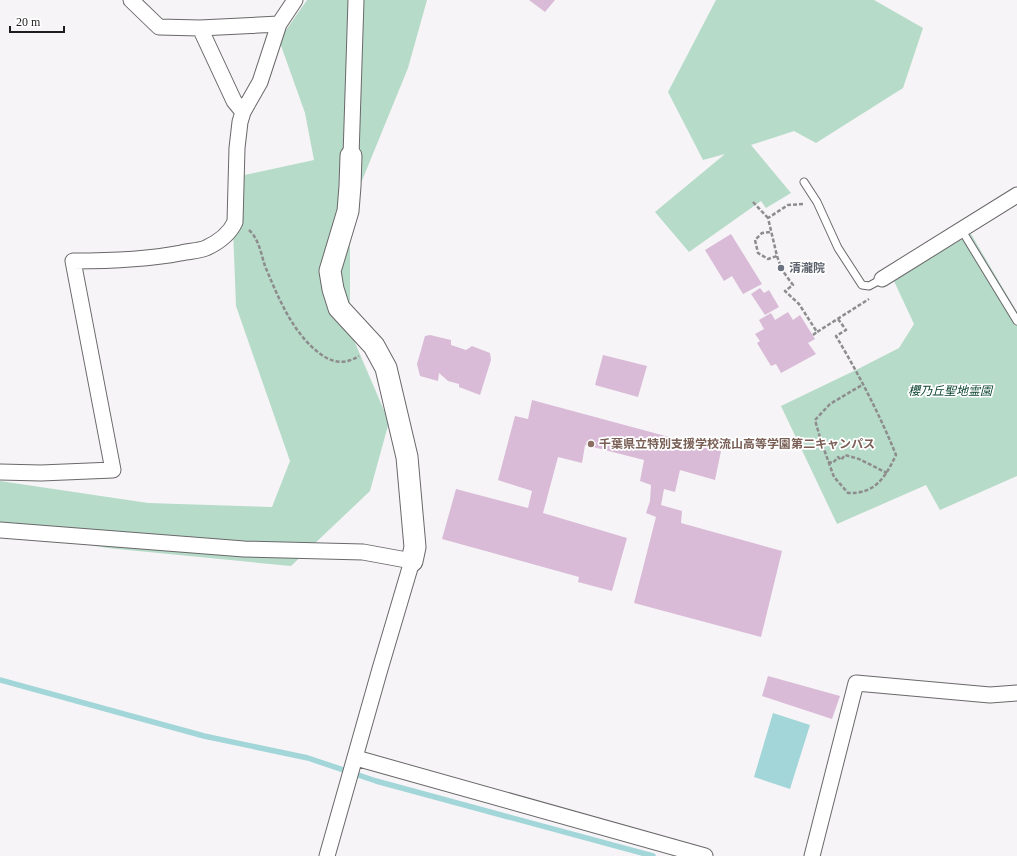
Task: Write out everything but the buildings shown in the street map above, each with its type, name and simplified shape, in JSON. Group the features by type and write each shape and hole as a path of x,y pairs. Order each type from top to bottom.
{"street":[{"path":"131,0 159,27 200,28 279,24"},
{"path":"0,472 42,473 113,470 73,261 117,261 164,256 204,248 222,238 231,230 235,222 237,148 240,122 243,112 260,82 279,24 295,0"},
{"path":"327,856 415,547 407,457 386,368 374,346 339,308 333,289 330,271 348,211 356,0"},
{"path":"200,28 234,101 243,112"},
{"path":"875,282 1017,195"},
{"path":"0,530 244,549 363,552 412,561"},
{"path":"812,856 856,683 990,695 1017,693"},
{"path":"355,761 705,856"}],"lane":[{"path":"804,182 817,202 838,248 862,285 875,282"},
{"path":"961,230 1017,321"}],"path":[{"path":"753,202 768,218 770,232 782,270 794,285 785,291 799,304 817,332"},
{"path":"768,218 788,205 817,202"},
{"path":"235,222 246,228 254,235 279,298 294,326 309,345 326,358 338,362 355,358 374,346"},
{"path":"770,232 762,233 755,240 758,253 768,259 777,256"},
{"path":"813,335 874,296 875,282"},
{"path":"838,319 846,330 836,336 853,365 886,431 896,455 887,473 877,485 859,493 848,493 834,477 815,420 830,404 862,385"},
{"path":"828,462 833,463 838,458 841,460 845,455 859,459 887,473"}],"green space":[{"path":"307,0 427,0 408,68 350,210 350,331 389,422 370,491 291,566 107,548 0,529 0,481 148,503 272,507 290,461 236,306 231,178 314,160 305,113 279,40"},
{"path":"716,0 874,0 923,28 903,88 816,143 794,131 751,145 791,193 766,208 761,201 689,252 655,212 725,154 703,160 668,92"},
{"name":"櫻乃丘聖地霊園","path":"971,234 1017,312 1017,476 940,510 926,485 837,524 781,406 899,348 914,324 893,279"}],"water":[{"path":"773,713 810,725 790,789 754,777"}],"waterway":[{"path":"0,680 204,736 308,758 376,781 653,856"}],"place":[{"name":"清瀧院","path":"781,268"},
{"name":"千葉県立特別支援学校流山高等学園第二キャンパス","path":"591,444"}]}
